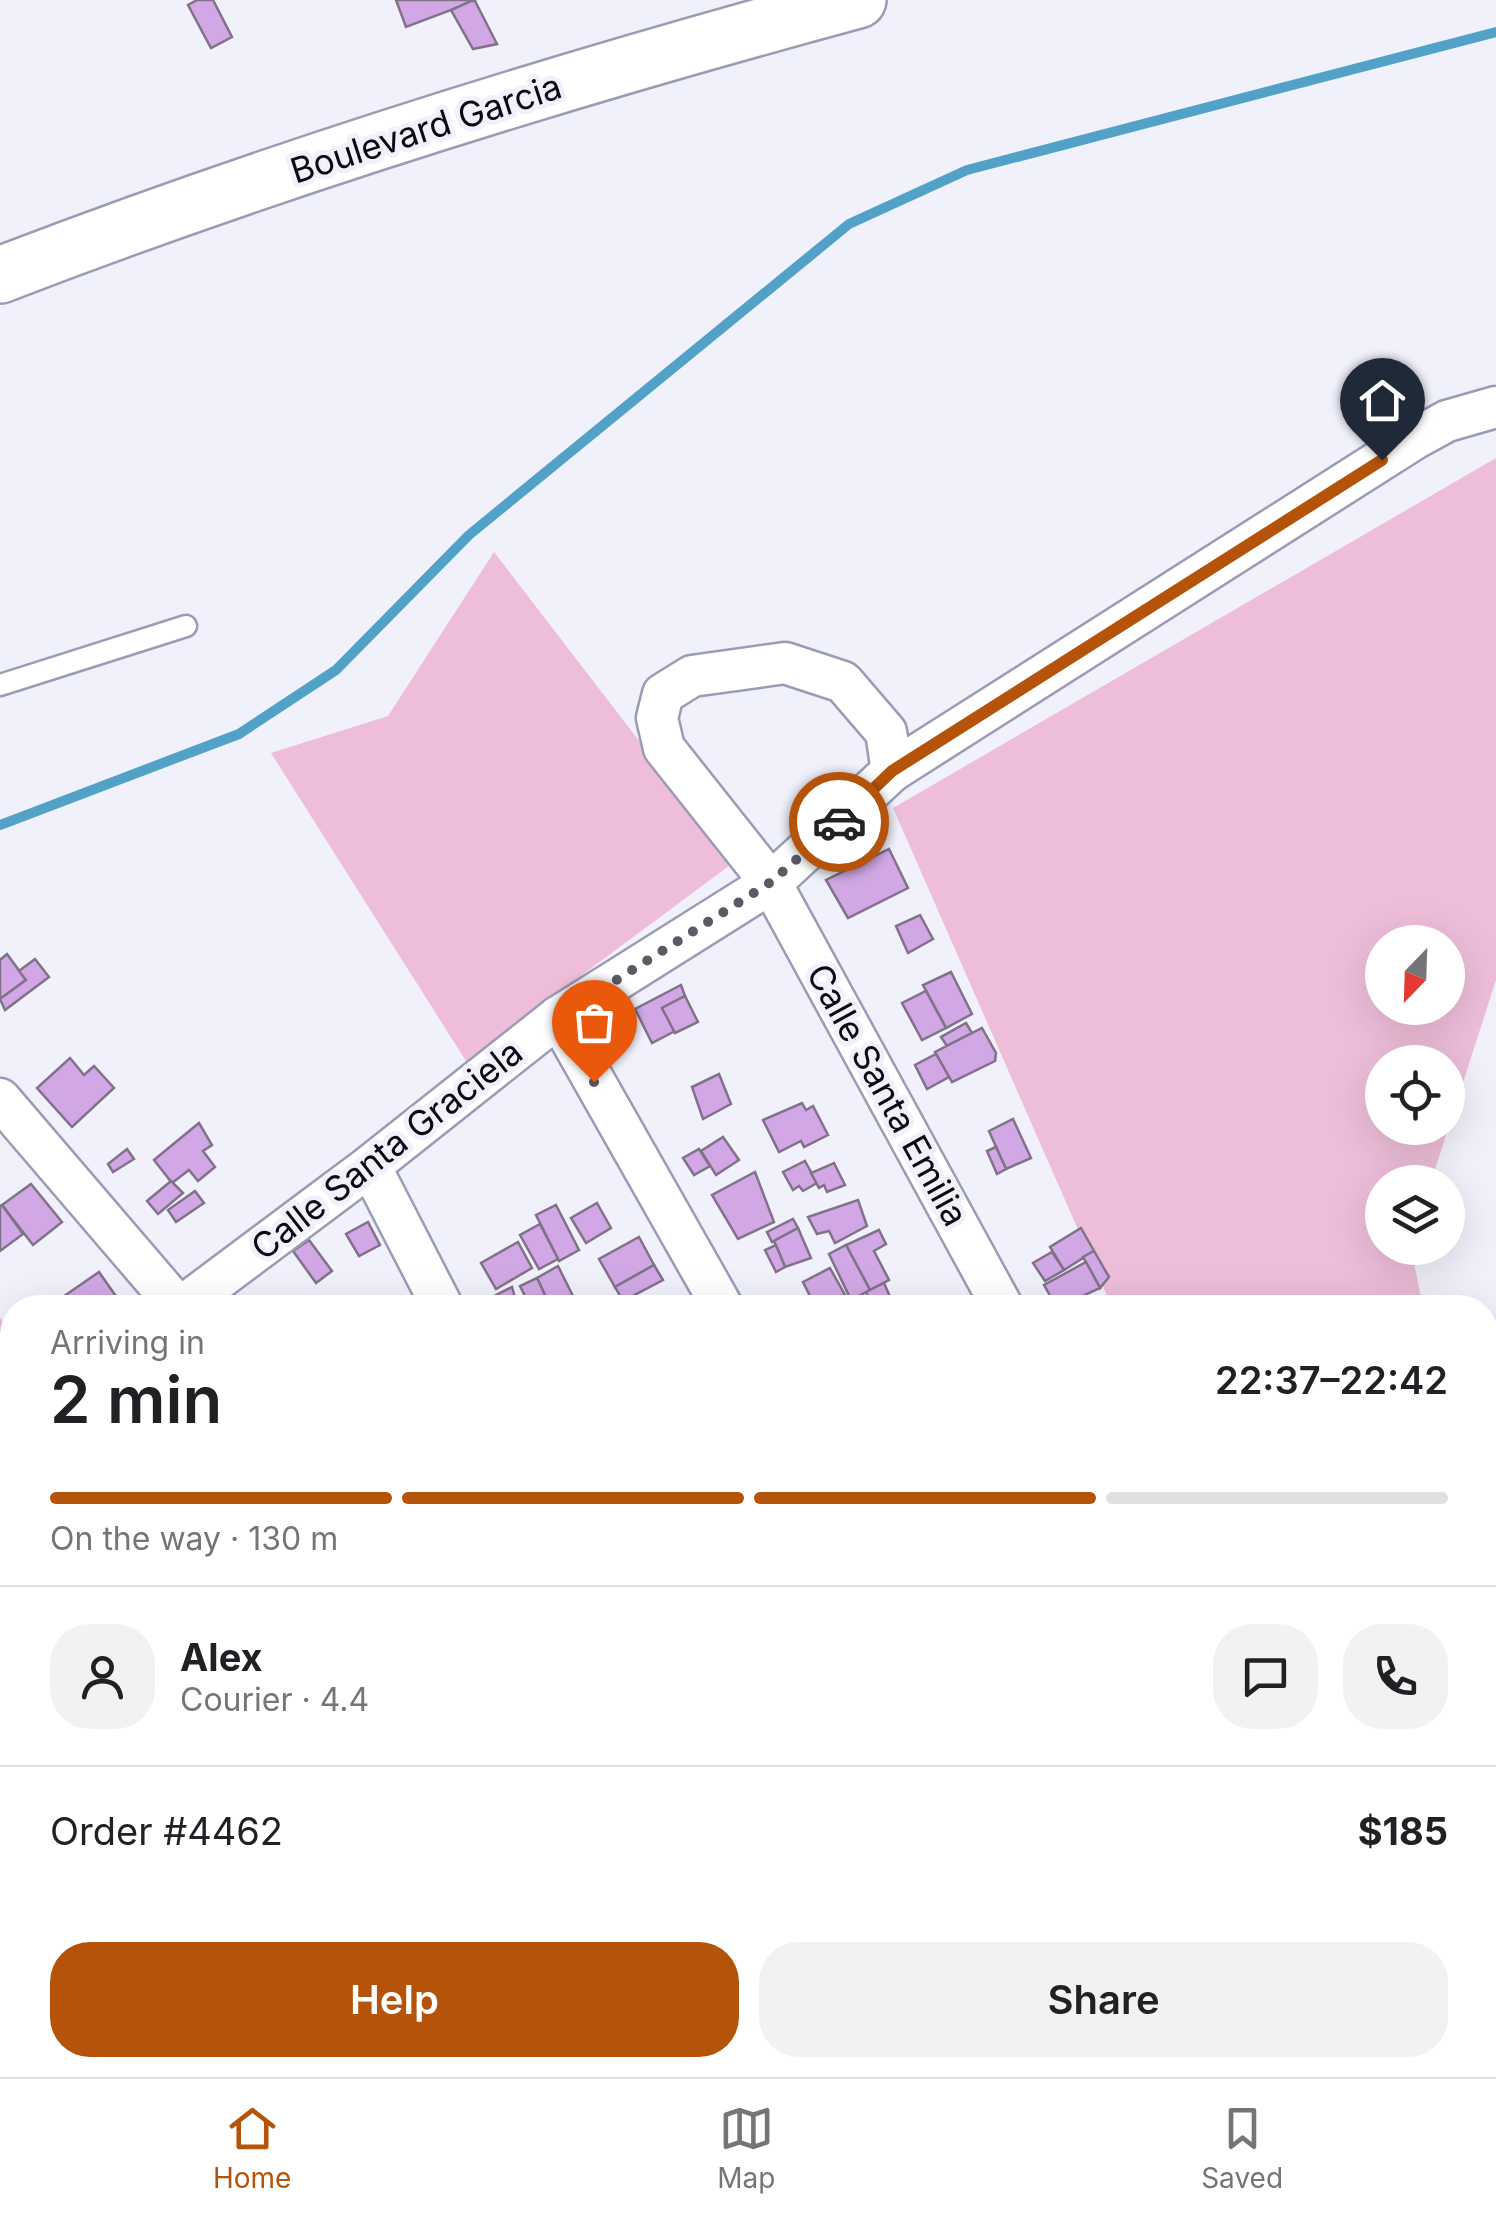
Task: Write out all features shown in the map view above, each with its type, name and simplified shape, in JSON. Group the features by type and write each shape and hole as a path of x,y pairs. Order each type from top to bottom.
{"main road":[{"name":"Boulevard Garcia","path":"0,275 384,140 778,10 858,0"}],"street":[{"name":"Calle Santa Graciela","path":"204,1295 558,1017 771,882 892,771 1414,439 1447,421 1496,407"},
{"name":"Calle Santa Emilia","path":"892,771 886,732 843,682 785,664 692,676 664,694 657,718 664,748 771,882 996,1295"},
{"path":"558,1017 716,1295"},
{"path":"0,1099 184,1295"},
{"path":"370,1166 436,1295"}],"lane":[{"path":"0,685 186,626"}],"shaded area":[{"path":"1496,458 1496,980 1465,1076 1465,1045 1365,1045 1365,1145 1443,1145 1436,1165 1365,1165 1365,1265 1414,1265 1421,1295 1107,1295 893,808"},
{"path":"494,552 733,863 466,1061 271,753 388,716"}],"building":[{"path":"197,0 213,0 232,37 211,48 188,5"},
{"path":"396,0 475,0 475,1 406,27"},
{"path":"475,1 497,44 473,49 451,10"},
{"path":"889,849 908,888 848,918 826,880"},
{"path":"920,915 933,939 908,953 896,926"},
{"path":"7,954 26,980 0,999 0,960"},
{"path":"35,959 49,977 5,1010 0,999 26,980 19,971"},
{"path":"951,972 972,1014 946,1028 923,985"},
{"path":"681,985 685,996 662,1008 675,1031 652,1043 635,1009"},
{"path":"926,991 946,1028 922,1040 902,1003"},
{"path":"685,996 698,1022 675,1033 662,1008"},
{"path":"966,1023 972,1033 947,1046 941,1037"},
{"path":"982,1028 996,1053 995,1061 952,1082 935,1052"},
{"path":"936,1054 949,1077 927,1089 915,1065"},
{"path":"70,1058 84,1075 94,1066 114,1088 72,1127 37,1088"},
{"path":"719,1074 731,1104 703,1119 692,1087"},
{"path":"802,1103 806,1110 813,1106 828,1135 804,1147 801,1141 779,1152 763,1120"},
{"path":"1013,1119 1031,1158 1006,1169 989,1131"},
{"path":"199,1123 212,1145 203,1151 215,1167 198,1181 189,1170 172,1183 154,1160"},
{"path":"723,1137 739,1160 716,1175 701,1151"},
{"path":"996,1147 1006,1169 997,1174 987,1151"},
{"path":"127,1149 134,1159 113,1172 108,1164"},
{"path":"699,1149 710,1166 694,1175 683,1158"},
{"path":"805,1161 817,1183 803,1191 799,1186 793,1190 783,1172"},
{"path":"834,1163 845,1185 827,1192 824,1185 819,1188 811,1173"},
{"path":"755,1172 774,1222 738,1239 712,1195"},
{"path":"171,1181 183,1193 158,1214 147,1201"},
{"path":"31,1184 62,1222 33,1245 2,1205"},
{"path":"195,1191 204,1203 176,1222 168,1210"},
{"path":"858,1200 867,1226 835,1243 829,1231 817,1234 808,1217"},
{"path":"597,1203 611,1228 586,1243 571,1218"},
{"path":"556,1205 579,1250 559,1261 536,1215"},
{"path":"0,1206 23,1234 0,1251"},
{"path":"793,1219 798,1228 772,1242 767,1232"},
{"path":"368,1222 380,1245 359,1256 346,1234"},
{"path":"540,1224 558,1259 539,1269 520,1235"},
{"path":"798,1228 811,1258 785,1267 774,1241"},
{"path":"1081,1228 1094,1251 1064,1270 1050,1247"},
{"path":"879,1230 886,1244 874,1251 889,1280 870,1290 846,1245"},
{"path":"639,1237 654,1265 615,1287 599,1259"},
{"path":"309,1240 332,1271 316,1283 293,1251"},
{"path":"518,1242 532,1268 496,1289 481,1263"},
{"path":"776,1245 785,1267 776,1272 765,1250"},
{"path":"846,1245 870,1290 849,1295 829,1254"},
{"path":"1094,1251 1109,1277 1100,1288 1083,1257"},
{"path":"1052,1252 1064,1270 1045,1281 1033,1263"},
{"path":"1086,1262 1100,1288 1085,1295 1050,1295 1044,1285"},
{"path":"654,1265 663,1280 634,1295 620,1295 615,1287"},
{"path":"558,1266 572,1295 545,1295 537,1278"},
{"path":"830,1268 845,1295 810,1295 803,1282"},
{"path":"99,1272 115,1295 66,1295"},
{"path":"537,1278 545,1295 524,1295 520,1286"},
{"path":"884,1283 889,1295 867,1295 866,1292"},
{"path":"512,1287 514,1295 496,1295"}],"waterway":[{"path":"0,825 239,734 336,670 469,535 849,224 967,170 1496,32"}],"way so far":[{"path":"594,1082 558,1017 771,882 839,822"}],"route":[{"path":"839,822 892,771 1382,460"}]}
